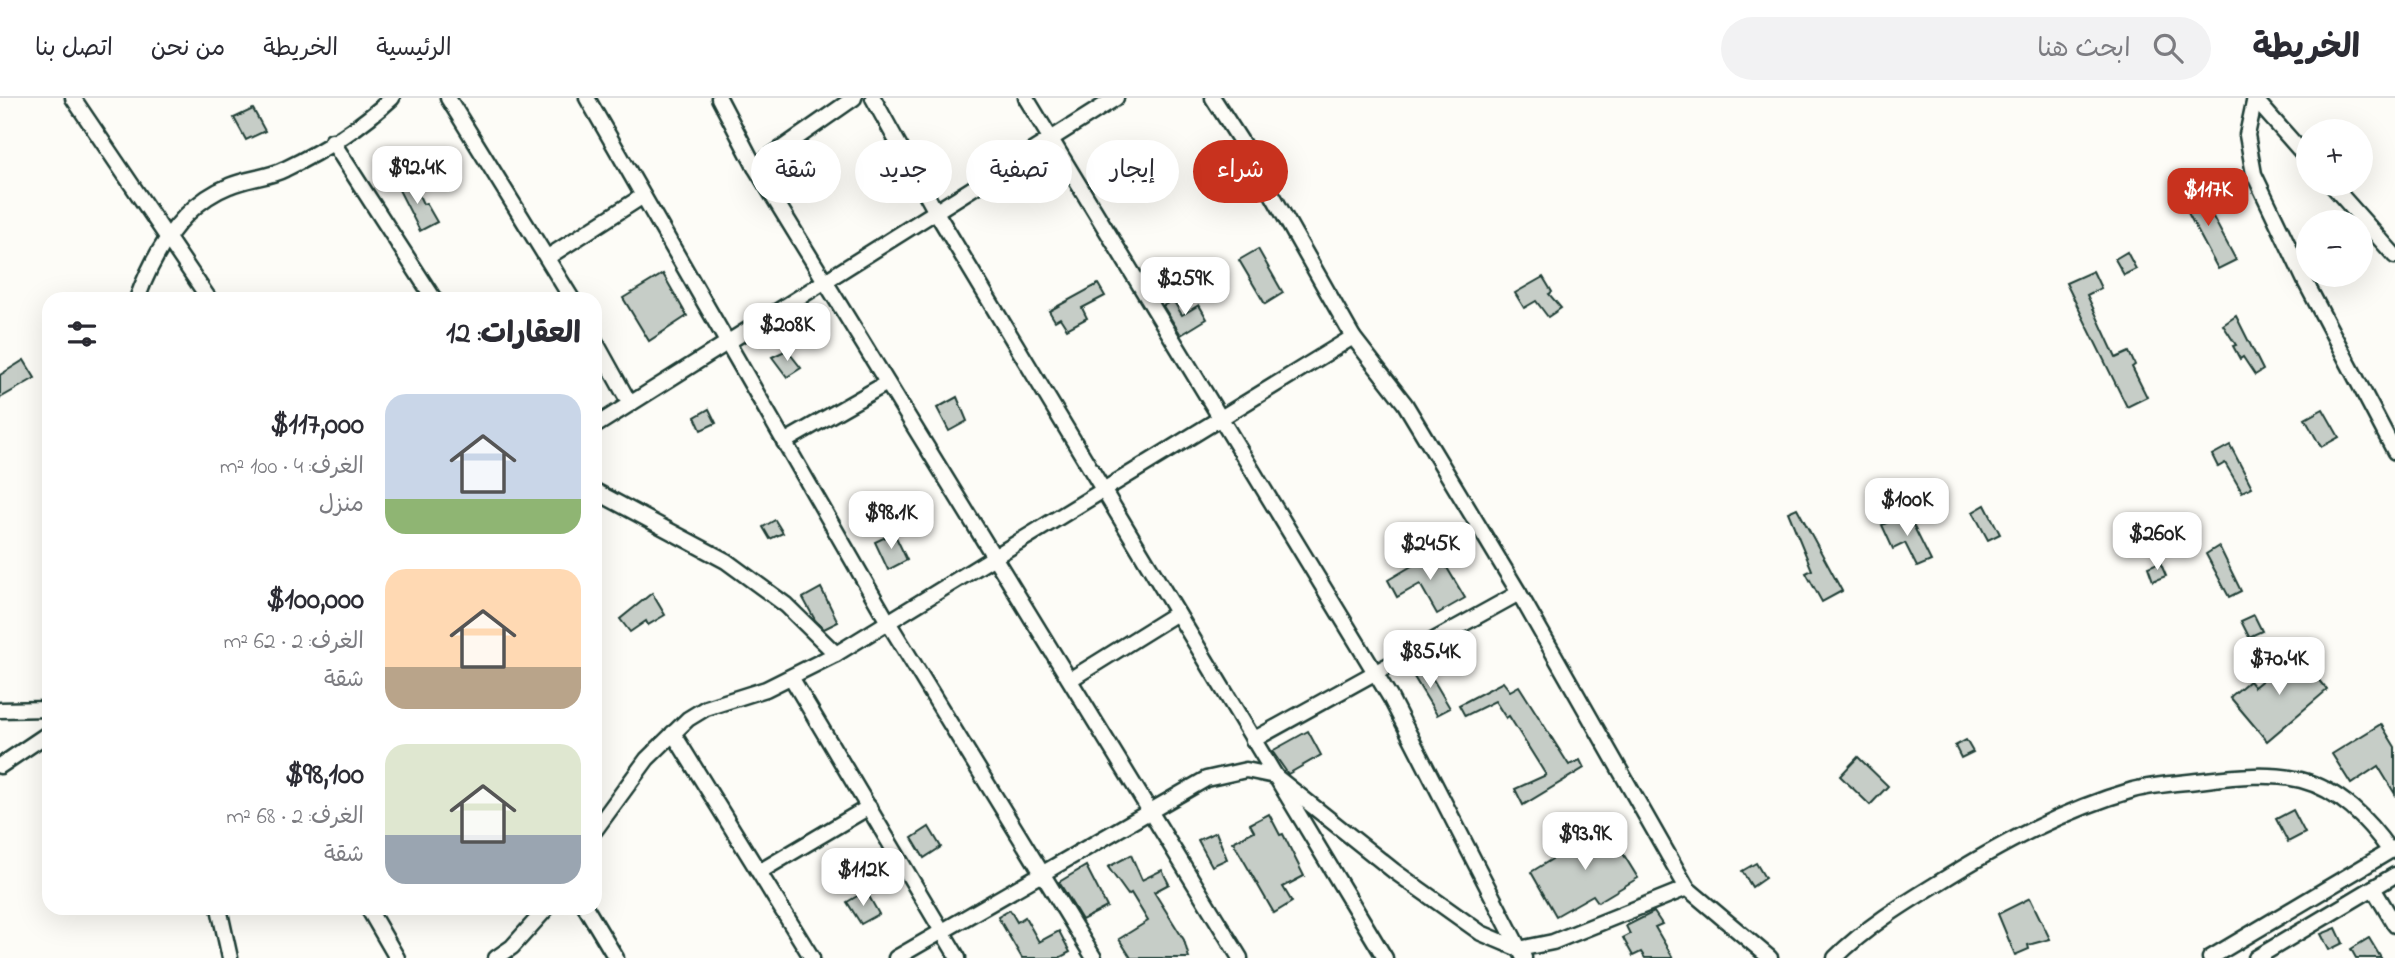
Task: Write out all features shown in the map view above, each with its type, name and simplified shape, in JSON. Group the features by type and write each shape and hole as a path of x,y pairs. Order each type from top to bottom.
{"street":[{"path":"73,98 204,292"},
{"path":"140,292 167,238 184,216 203,199 229,185 283,170 372,117 392,98"},
{"path":"448,98 568,292"},
{"path":"587,98 888,622 1094,958"},
{"path":"719,98 751,159"},
{"path":"794,140 854,98"},
{"path":"873,98 936,212 1385,958"},
{"path":"1026,98 1050,140 1116,98"},
{"path":"1213,98 1251,157 1353,337 1405,404 1519,593 1687,888 1770,958"},
{"path":"2255,98 2296,145"},
{"path":"2255,98 2247,135 2254,174 2306,283 2395,452"},
{"path":"332,141 429,292"},
{"path":"1072,176 1376,672 1521,953"},
{"path":"602,422 827,283 966,193"},
{"path":"2342,196 2395,256"},
{"path":"548,257 643,197"},
{"path":"777,203 1240,958"},
{"path":"602,820 647,759 673,733 706,708 766,690 836,654 1353,337"},
{"path":"602,353 631,404"},
{"path":"784,442 887,383"},
{"path":"602,495 737,569 786,605 836,654"},
{"path":"1253,740 1519,593"},
{"path":"1071,679 1177,613"},
{"path":"791,677 958,958"},
{"path":"0,710 42,709"},
{"path":"673,733 811,958"},
{"path":"0,766 42,738"},
{"path":"896,958 1206,779 1246,770 1275,776 1394,871 1482,933 1521,953 1687,888"},
{"path":"1835,958 1887,915 2012,837 2134,790 2230,777 2275,776 2302,780 2323,788 2352,807 2372,824 2393,850 2210,958"},
{"path":"759,872 869,807"},
{"path":"2256,958 2395,876"},
{"path":"2373,888 2395,925"},
{"path":"221,915 230,958"},
{"path":"372,915 397,958"},
{"path":"496,958 512,947 541,915"},
{"path":"590,915 616,958"}],"building":[{"path":"253,109 265,131 246,140 234,118"},
{"path":"412,180 423,204 426,203 437,222 420,231 398,188"},
{"path":"2197,187 2236,260 2218,269 2179,196"},
{"path":"1258,249 1283,293 1265,304 1239,260"},
{"path":"2127,252 2136,269 2124,275 2115,259"},
{"path":"2093,271 2101,288 2087,295 2116,358 2129,352 2135,365 2132,367 2147,397 2127,407 2066,283"},
{"path":"663,274 687,316 649,341 623,298"},
{"path":"1543,277 1552,292 1549,294 1561,308 1548,317 1536,301 1524,308 1515,293"},
{"path":"1098,284 1105,296 1082,308 1087,318 1067,329 1060,318 1055,321 1049,311"},
{"path":"1173,300 1182,315 1199,305 1207,319 1181,335 1163,306"},
{"path":"2236,316 2263,370 2255,375 2243,357 2240,359 2233,346 2236,345 2223,325"},
{"path":"787,350 801,368 787,377 772,357"},
{"path":"24,360 35,378 0,398 0,375"},
{"path":"957,397 967,421 949,431 937,408"},
{"path":"709,409 716,423 701,430 695,417"},
{"path":"2323,409 2339,437 2321,447 2305,419"},
{"path":"2230,445 2252,487 2242,492 2225,463 2218,467 2212,455"},
{"path":"1985,505 2000,534 1988,540 1973,512"},
{"path":"1797,508 1842,591 1822,602 1806,573 1812,570 1788,512"},
{"path":"1907,513 1931,561 1917,567 1905,543 1893,549 1882,525"},
{"path":"775,520 783,533 770,539 763,527"},
{"path":"894,533 907,560 888,570 875,542"},
{"path":"2219,546 2241,591 2229,597 2206,554"},
{"path":"1437,551 1465,598 1437,614 1420,584 1397,597 1388,580"},
{"path":"2160,562 2166,576 2153,581 2148,567"},
{"path":"821,588 838,622 824,629 815,620 803,598"},
{"path":"652,593 665,615 648,625 646,621 630,632 620,619"},
{"path":"2254,615 2262,631 2249,637 2241,621"},
{"path":"2296,653 2327,690 2267,741 2230,697 2249,681 2254,687"},
{"path":"1424,664 1450,708 1437,715 1411,672"},
{"path":"1503,682 1510,691 1519,686 1569,765 1580,760 1584,768 1523,805 1515,789 1546,775 1509,716 1506,718 1495,701 1465,716 1459,705"},
{"path":"2381,724 2395,747 2395,794 2378,766 2351,784 2332,754"},
{"path":"1308,731 1321,755 1288,774 1272,751"},
{"path":"1966,740 1973,752 1961,758 1955,746"},
{"path":"1858,757 1888,786 1870,805 1840,776"},
{"path":"2293,810 2305,833 2288,842 2276,819"},
{"path":"1269,814 1280,835 1283,834 1304,876 1283,887 1292,902 1274,913 1233,842 1254,831 1250,824"},
{"path":"1606,826 1638,878 1598,902 1593,895 1556,916 1531,872"},
{"path":"929,827 941,847 924,858 912,838"},
{"path":"1216,832 1227,859 1212,866 1198,840"},
{"path":"1131,855 1142,880 1162,870 1169,884 1154,892 1184,940 1189,958 1131,958 1119,939 1148,921 1131,893 1128,895 1108,867"},
{"path":"1756,863 1765,878 1752,887 1742,871"},
{"path":"1086,866 1107,907 1082,920 1059,882"},
{"path":"866,891 879,914 861,924 847,902"},
{"path":"2030,898 2050,939 2028,945 2029,949 2015,955 1998,914"},
{"path":"1010,910 1017,922 1025,917 1039,942 1059,931 1070,952 1059,958 1022,958 998,917"},
{"path":"1654,912 1662,924 1655,927 1673,958 1645,958 1641,952 1633,956 1623,938 1630,934 1626,926"},
{"path":"2336,928 2343,943 2329,950 2321,934"},
{"path":"2369,938 2381,958 2356,958 2351,949"}]}
